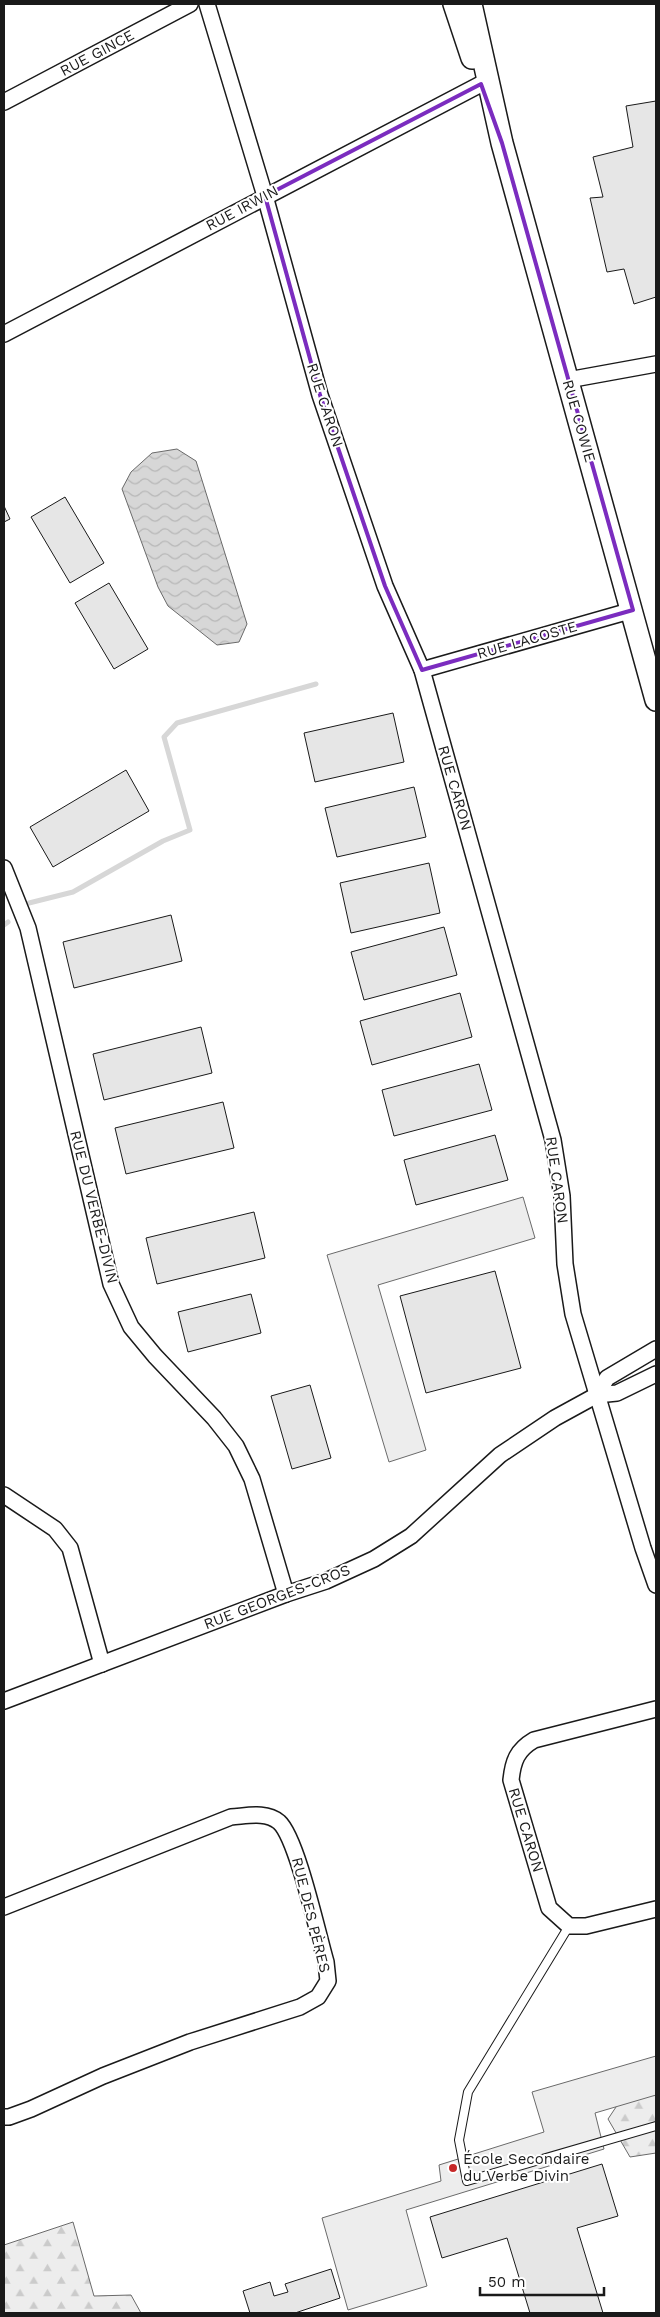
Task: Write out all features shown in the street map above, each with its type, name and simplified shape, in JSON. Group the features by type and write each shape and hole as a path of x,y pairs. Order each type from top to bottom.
{"main road":[{"name":"RUE COWIE","path":"454,4 502,143"},
{"name":"RUE COWIE","path":"471,4 502,143 633,610 656,700"}],"street":[{"name":"RUE GINCE","path":"4,102 190,4"},
{"name":"RUE CARON","path":"207,4 265,196 320,395 385,586 422,670 553,1140 562,1196 565,1264 573,1314 643,1548 656,1585"},
{"name":"RUE IRWIN","path":"4,334 481,84"},
{"path":"568,380 656,364"},
{"name":"RUE LACOSTE","path":"422,670 633,610"},
{"name":"RUE DU VERBE-DIVIN","path":"4,868 28,928 111,1284 131,1327 155,1356 214,1418 236,1446 252,1479 286,1594"},
{"name":"RUE GEORGES-CROS","path":"4,1701 342,1574 374,1559 411,1536 500,1455 555,1418 597,1394 608,1378 656,1349"},
{"name":"RUE GEORGES-CROS","path":"597,1394 617,1393 656,1374"},
{"path":"4,1495 55,1529 70,1548 102,1664"},
{"name":"RUE CARON","path":"569,1926 549,1908 510,1780 513,1760 524,1746 534,1740 656,1709"},
{"name":"RUE DES PÈRES","path":"4,1907 231,1818 259,1814 279,1822 293,1843 326,1962 328,1981 318,1997 300,2007 190,2042 103,2076 31,2109 9,2117 4,2116"},
{"path":"569,1926 586,1926 656,1908"}],"lane":[{"path":"569,1926 468,2092 459,2140 467,2181 656,2126"}],"highlighted area":[{"path":"481,84 502,143 633,610 422,670 385,586 320,395 265,196"}],"green space":[{"path":"656,2088 656,2153 630,2157 608,2119 622,2098"},
{"path":"73,2222 94,2296 131,2295 141,2313 4,2313 4,2245"}],"shaded area":[{"path":"523,1197 535,1238 378,1285 426,1450 389,1462 327,1255"},
{"path":"656,2056 656,2095 595,2113 604,2149 406,2210 427,2286 348,2310 322,2218 441,2181 439,2165 544,2132 532,2092"}],"water":[{"path":"177,449 196,461 247,624 239,642 217,645 168,606 158,587 122,489 131,472 152,453"}],"building":[{"path":"656,101 656,297 634,304 624,269 607,272 590,198 603,197 593,157 633,147 626,106"},
{"path":"65,497 104,563 70,583 31,517"},
{"path":"4,506 10,519 4,522"},
{"path":"109,583 148,649 114,669 75,603"},
{"path":"393,713 404,762 315,782 304,733"},
{"path":"126,770 149,811 53,867 30,827"},
{"path":"414,787 426,837 337,857 325,808"},
{"path":"429,863 440,913 351,933 340,883"},
{"path":"171,915 182,961 74,988 63,942"},
{"path":"444,927 457,975 364,1000 351,952"},
{"path":"460,993 472,1037 372,1065 360,1021"},
{"path":"201,1027 212,1073 104,1100 93,1054"},
{"path":"479,1064 492,1110 394,1136 382,1090"},
{"path":"223,1102 234,1148 126,1174 115,1128"},
{"path":"495,1135 508,1180 416,1205 404,1160"},
{"path":"254,1212 265,1258 157,1284 146,1238"},
{"path":"495,1271 521,1368 426,1393 400,1296"},
{"path":"251,1294 261,1333 188,1352 178,1312"},
{"path":"310,1385 331,1458 292,1469 271,1396"},
{"path":"602,2164 618,2216 577,2228 603,2313 530,2313 507,2238 442,2258 430,2217"},
{"path":"331,2269 340,2298 295,2313 250,2313 243,2291 270,2282 274,2296 288,2292 285,2284"}],"waterway":[{"path":"29,903 73,892 163,841 190,830 164,737 177,723 316,684"},
{"path":"4,925 8,922"}],"place":[{"name":"École Secondaire du Verbe Divin","path":"453,2168"}]}
